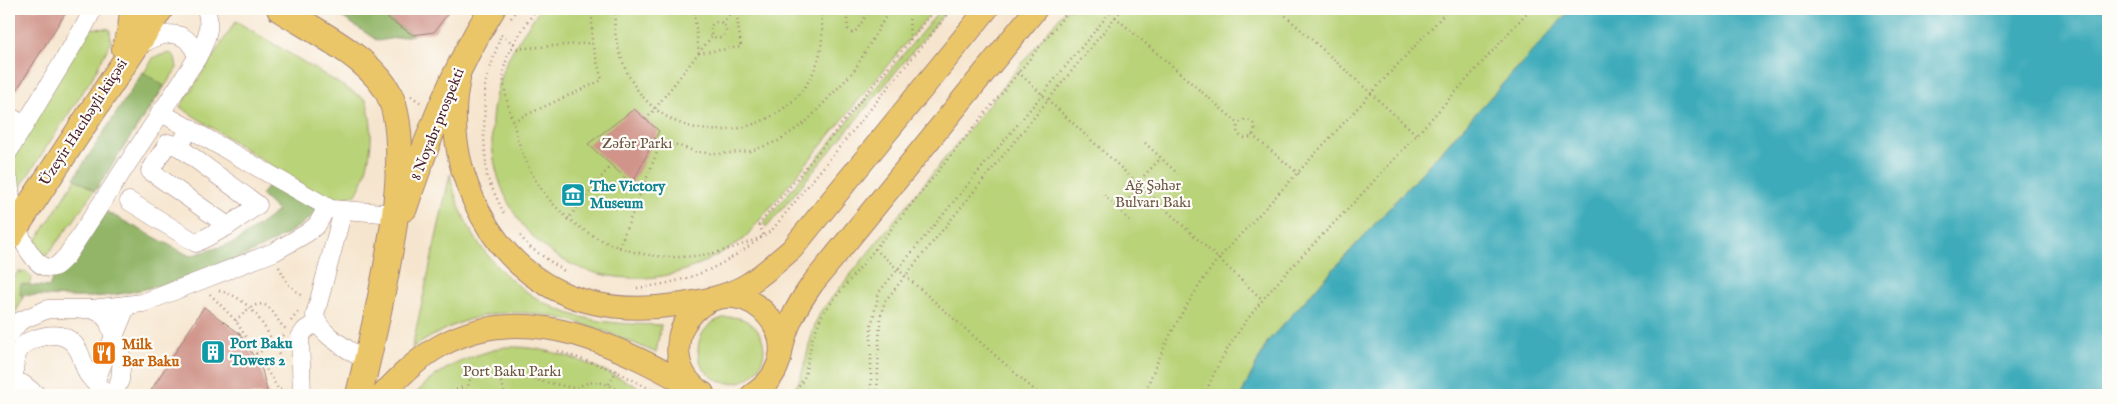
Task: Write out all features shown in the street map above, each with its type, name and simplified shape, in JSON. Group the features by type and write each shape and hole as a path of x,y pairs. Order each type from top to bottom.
{"highway":[{"path":"126,57 131,30 132,9"},
{"name":"Üzeyir Hacıbəyli küçəsi","path":"12,231 126,57 160,9"},
{"path":"280,9 356,58 378,77 386,89 396,116 398,134 392,244 359,395"},
{"name":"8 Noyabr prospekti","path":"392,244 429,138 463,61 502,19"}],"main road":[{"path":"705,394 690,382 681,368 678,351 680,334 688,318 700,306 745,286 767,271 792,249 987,9"},
{"path":"752,395 764,387 775,374 782,342 789,323 798,304 813,283 1036,9"},
{"path":"463,61 455,100 455,125 464,180 482,218 496,238 518,263 557,291 596,305 640,308 733,297 750,301 765,310 775,324 781,341 780,358"},
{"path":"382,395 413,364 440,346 468,333 496,326 522,324 552,328 604,343 653,365 705,394"}],"street":[{"path":"9,151 93,9"},
{"path":"9,180 12,231 41,265 48,268 56,266 66,256 197,58 205,43 208,27 206,9"},
{"path":"126,57 156,37 171,34 188,40 194,48 197,58"},
{"path":"160,112 335,209 395,214"},
{"path":"9,116 24,125"},
{"path":"178,147 190,128"},
{"path":"129,201 196,243 228,226 258,205 178,147 168,143 150,171 228,226"},
{"path":"9,335 20,321 48,309 92,309 143,303 274,252 307,233 335,209"},
{"path":"302,395 300,337 316,318 335,209"},
{"path":"106,389 115,336 127,305"},
{"path":"48,309 60,321 66,337 77,348 88,374 106,389"},
{"path":"92,309 102,314 115,336 122,358 106,389"},
{"path":"316,318 324,331 367,362"},
{"path":"37,395 12,380 17,353 28,342 49,334 66,337"}],"path":[{"path":"506,217 488,177 484,137 486,84 500,35 502,19 517,9"},
{"path":"536,9 514,44 504,70 518,142 533,176 544,195 567,220 598,239 619,247 660,256 725,250 764,236"},
{"path":"513,121 602,80 592,42 592,9"},
{"path":"616,9 616,42 635,87 655,109 682,124 712,131 743,128 771,117 795,97 812,72 821,42 820,9"},
{"path":"699,53 694,12 718,9"},
{"path":"699,53 741,48 735,9"},
{"path":"722,24 735,9"},
{"path":"846,9 849,31 854,32 870,9"},
{"path":"848,16 853,9"},
{"path":"619,247 662,140 697,152 720,154 751,151 778,141 806,122 854,71 890,9"},
{"path":"909,9 910,42"},
{"path":"931,9 931,15"},
{"path":"764,236 759,226 761,222 936,9"},
{"path":"633,288 670,284 708,272 737,256 772,230 952,9"},
{"path":"796,395 805,376 812,339 824,313 1070,9"},
{"path":"871,395 870,327 879,292 1113,9"},
{"path":"877,395 882,310 886,301 905,275 1122,9"},
{"path":"1278,9 1417,135"},
{"path":"1144,395 1172,330 1188,299 1217,260 1448,9"},
{"path":"1205,395 1219,364 1238,333 1263,300 1417,135 1530,9"},
{"path":"1115,17 1239,124"},
{"path":"646,120 712,36 710,27 714,22 726,26 726,33 722,38 712,36"},
{"path":"500,35 514,44"},
{"path":"512,49 592,42"},
{"path":"1018,72 1217,260 1263,300"},
{"path":"1247,121 1252,124 1254,130 1252,135 1245,138 1240,136 1237,129 1239,124 1247,121"},
{"path":"1252,135 1298,174"},
{"path":"1145,143 1178,174"},
{"path":"1137,183 1161,158"},
{"path":"567,220 611,165"},
{"path":"1119,210 1140,187"},
{"path":"1104,195 1132,223"},
{"path":"515,231 531,248 575,276"},
{"path":"875,249 1040,395"},
{"path":"274,252 288,284 307,301 316,318"},
{"path":"284,368 274,344 249,307 233,295 210,290 211,295 236,321 279,390 285,390 288,387 288,382"},
{"path":"236,321 249,307 264,304 270,308 278,323 286,329"},
{"path":"256,354 274,344"},
{"path":"549,349 616,371 661,395"},
{"path":"442,395 466,386 475,376 481,374 523,377 576,389"},
{"path":"493,376 502,385 504,395"},
{"path":"570,395 576,389 592,382 603,382 614,387 623,395"},
{"path":"411,395 418,386"},
{"path":"465,395 466,386"}],"green space":[{"path":"330,9 374,9 413,35 378,41"},
{"name":"Zəfər Parkı","path":"540,9 934,9 744,239 704,262 677,273 648,278 631,278 593,272 560,258 533,237 512,210 498,178 492,143 493,107 503,70 520,38"},
{"path":"941,9 948,9 767,227 763,224"},
{"name":"Ağ Şəhər Bulvarı Bakı","path":"1066,9 1571,9 1268,341 1241,395 791,395 801,376 812,333 821,311"},
{"path":"236,21 366,100 371,123 370,148 365,173 356,195 331,200 315,194 180,107"},
{"path":"90,28 110,29 111,42 92,78 15,195 12,161 22,134"},
{"path":"170,53 175,57 177,68 74,220 47,255 38,254 34,244 154,57"},
{"path":"143,72 164,86 95,191 74,178"},
{"path":"450,174 456,199 466,222 479,244 495,264 514,282 534,297 557,309 581,317 631,324 661,325 656,353 595,328 531,313 509,313 478,317 439,332 412,348"},
{"path":"269,185 319,210 299,226 273,242 212,269 179,280 118,294 92,297 20,295 21,284 49,287 53,277 105,211 190,256 236,242 278,211 261,195"},
{"path":"18,272 27,272 32,278 9,322 9,285"},
{"path":"724,317 738,317 750,322 759,331 764,343 762,363 755,374 738,383 724,383 712,378 703,369 698,357 698,343 703,331 712,322"},
{"name":"Port Baku Parkı","path":"505,347 543,350 581,361 653,395 415,395 424,385 444,370 479,354"}],"water":[{"path":"1571,9 2108,9 2108,395 1241,395 1268,341"}],"building":[{"path":"9,9 68,9 9,102"},
{"path":"374,9 451,9 434,32 413,35"},
{"path":"634,109 659,131 632,184 588,144"},
{"name":"Port Baku Towers 2","path":"204,307 240,334 262,370 268,395 148,395"}],"place":[{"name":"The Victory Museum","path":"573,195"},
{"name":"Port Baku Towers 2","path":"213,352"},
{"name":"Milk Bar Baku","path":"104,353"}]}
